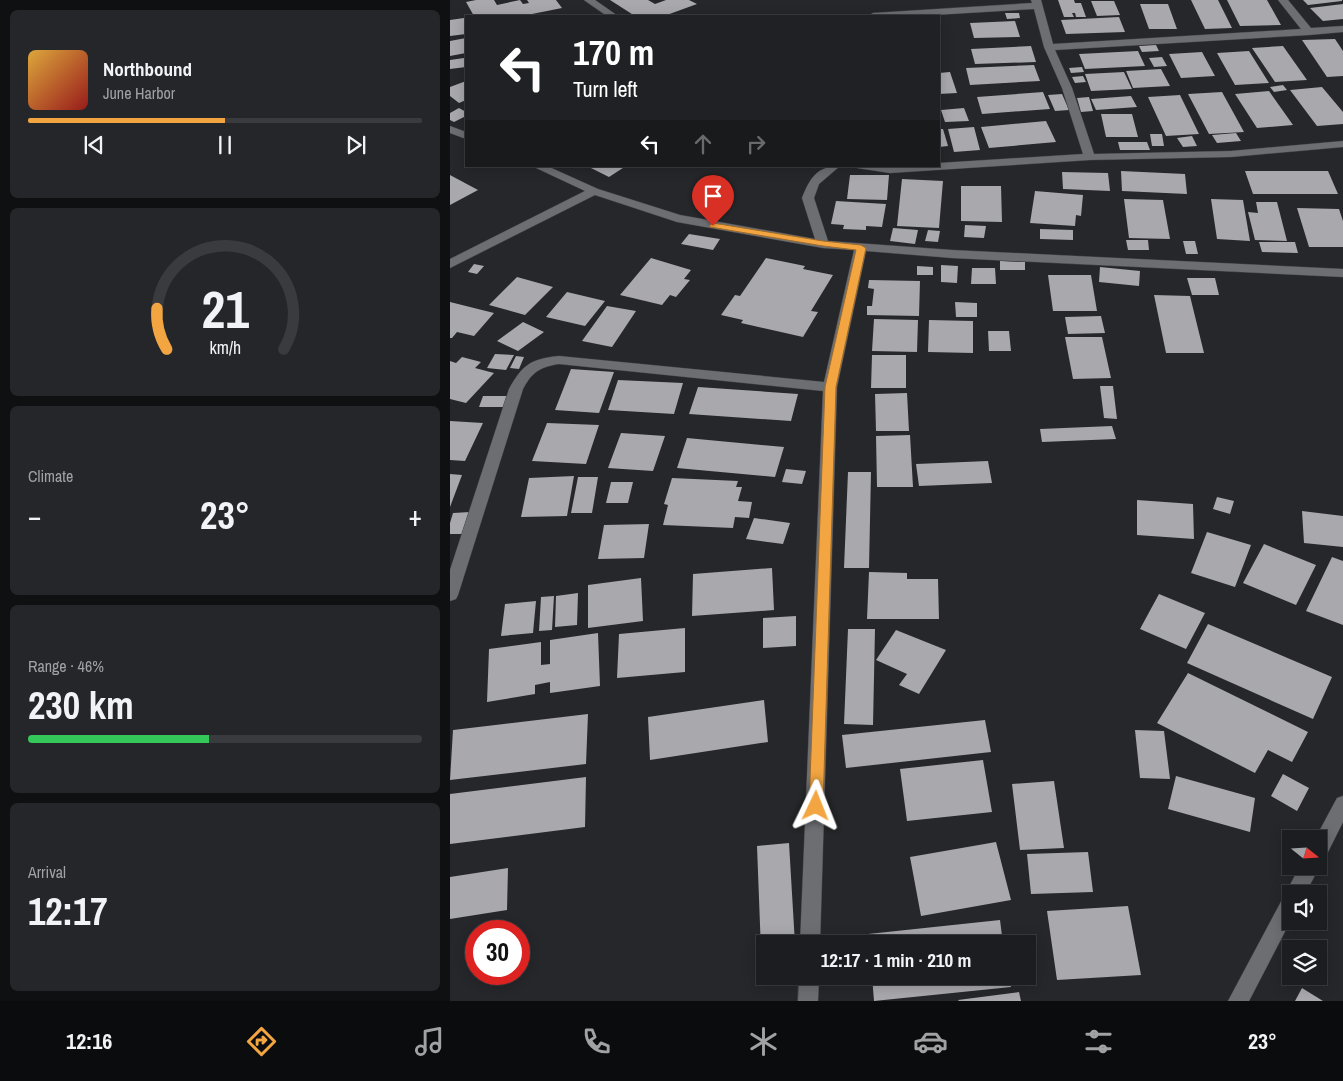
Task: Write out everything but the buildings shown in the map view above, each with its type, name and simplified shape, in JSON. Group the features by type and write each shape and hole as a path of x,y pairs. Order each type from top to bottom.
{"street":[{"path":"589,0 612,15"},
{"path":"1283,0 1309,32"},
{"path":"886,15 1037,3 1048,48 1067,88 1090,157"},
{"path":"1048,48 1343,29"},
{"path":"450,129 465,136"},
{"path":"940,167 1090,157 1231,154 1343,144"},
{"path":"539,167 594,191 677,218 823,244 952,254 1343,273"},
{"path":"823,244 808,198 814,182 834,167"},
{"path":"868,167 890,170 936,167"},
{"path":"450,264 594,191"},
{"path":"810,935 830,387 861,248"},
{"path":"450,595 516,388 527,369 541,362 559,360 830,387"},
{"path":"1328,833 1343,804"},
{"path":"1238,1001 1282,918"},
{"path":"808,1001 809,985"}],"route":[{"path":"713,226 823,244 861,248 830,387 816,806"}]}
